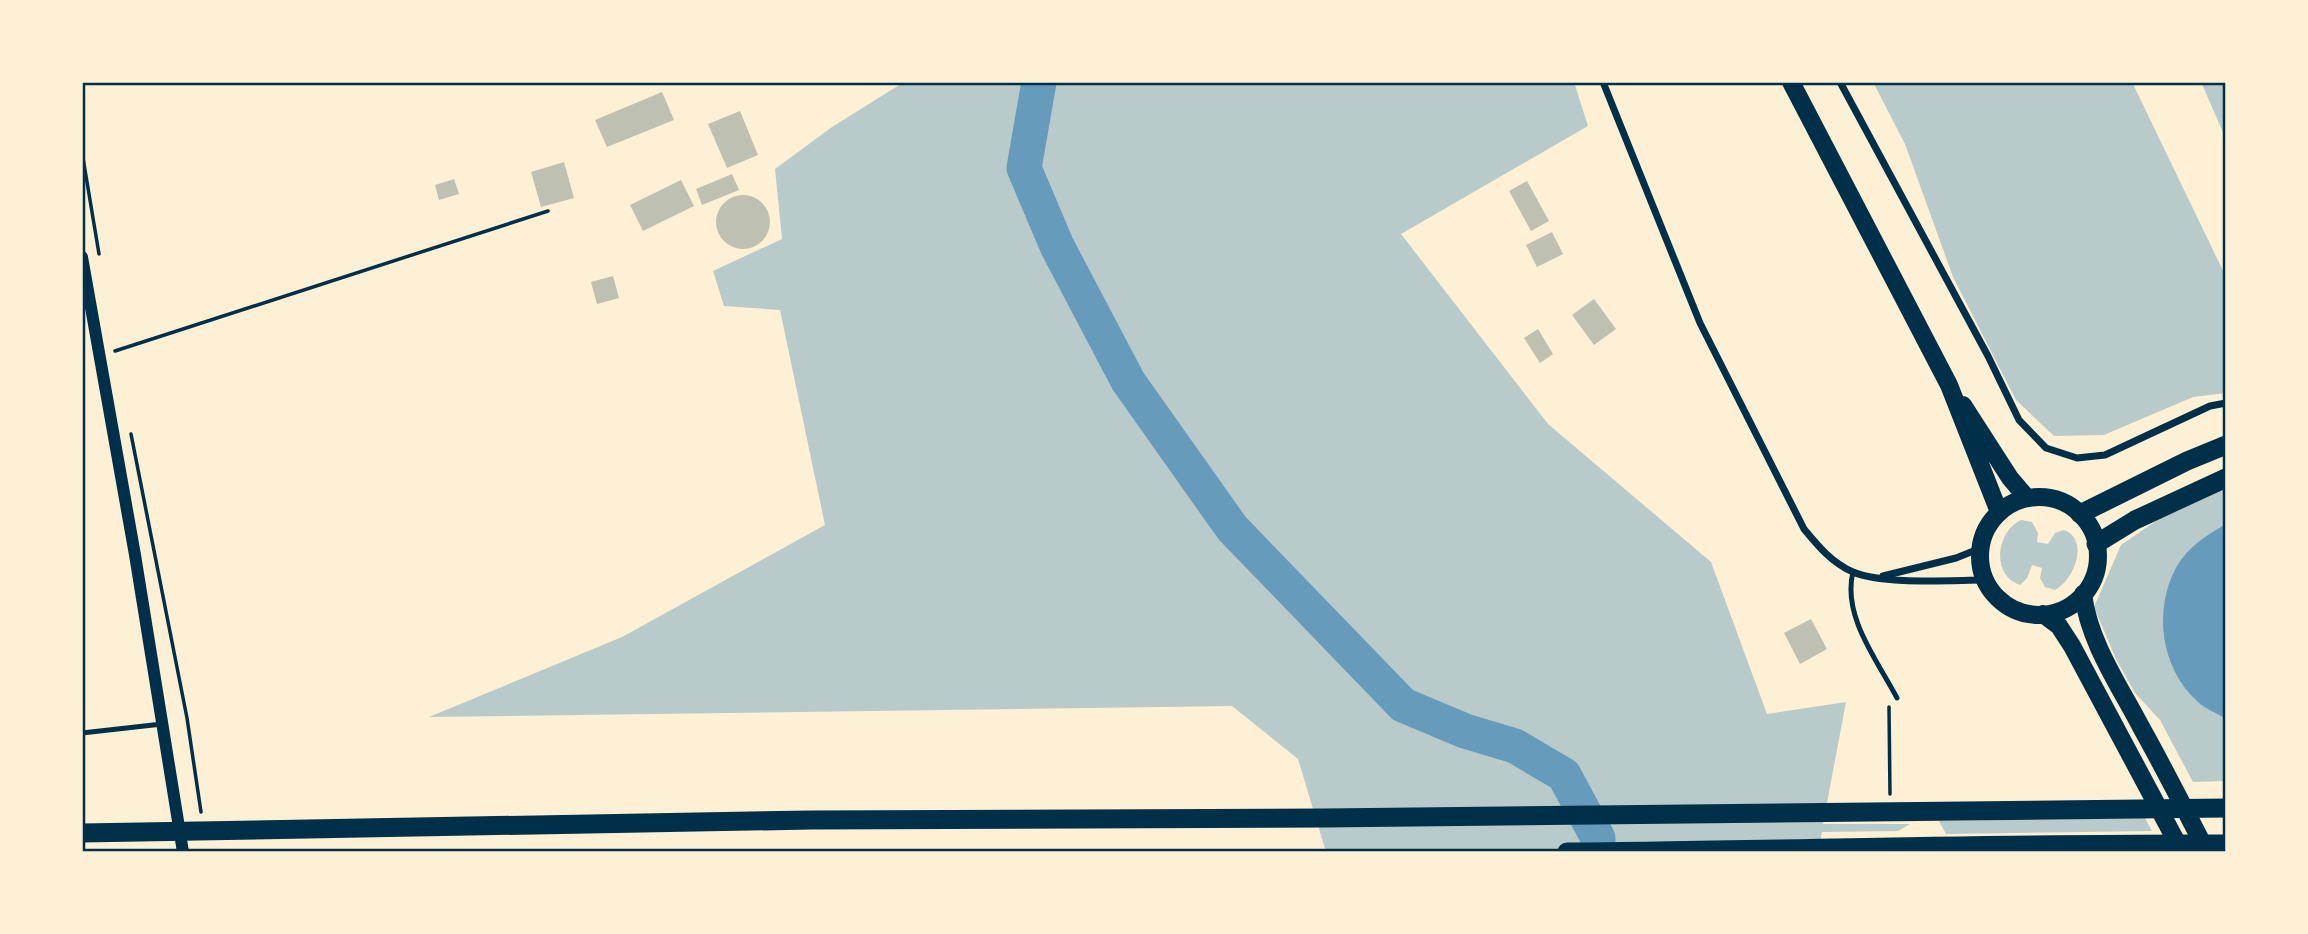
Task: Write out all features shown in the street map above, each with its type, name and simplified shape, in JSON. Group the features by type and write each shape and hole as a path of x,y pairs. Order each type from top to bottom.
{"highway":[{"path":"2080,514 2197,456 2226,445"},
{"path":"2096,544 2135,520 2226,478"},
{"path":"2196,808 2226,801"},
{"path":"82,833 811,820 2226,808"},
{"path":"1567,852 2226,844"}],"main road":[{"path":"1791,82 1949,385 2010,478 2027,498"},
{"path":"1949,385 1999,512"},
{"path":"2027,498 2051,498 2067,504 2089,525 2096,544 2095,570 2083,594 2058,611 2043,614 2013,609 1997,597 1985,580 1980,562 1988,526 1999,512 2012,503 2027,498"},
{"path":"2083,594 2085,612 2092,631 2207,852"},
{"path":"2043,614 2059,626 2072,646 2182,852"}],"street":[{"path":"1604,82 1700,323 1804,529 1826,555 1853,572 1875,578 1985,580"},
{"path":"1840,82 1988,356 2019,420 2046,448 2077,458 2105,454 2210,406 2226,403"},
{"path":"82,257 183,852"},
{"path":"1875,578 1956,558 1981,548"}],"lane":[{"path":"1853,572 1849,587 1851,603 1864,636 1897,698"},
{"path":"82,733 162,724"}],"path":[{"path":"82,152 100,257"},
{"path":"100,356 548,211"},
{"path":"114,343 115,351"},
{"path":"131,432 187,718 201,815"},
{"path":"1889,733 1888,708 1897,698"}],"shaded area":[{"path":"904,82 1574,82 1588,126 1401,234 1548,424 1711,562 1767,714 1846,702 1823,824 1910,824 1898,831 1822,832 1818,852 1326,852 1298,759 1232,706 429,717 622,637 825,525 780,310 724,306 713,271 782,239 775,169 832,127"},
{"path":"1873,82 2132,82 2226,277 2226,393 2193,397 2104,435 2054,436 2016,400 1953,277 1905,144"},
{"path":"2201,82 2226,82 2226,139"},
{"path":"2226,489 2226,781 2193,782 2160,720 2135,693 2116,659 2094,607 2121,545 2159,519"},
{"path":"2021,520 2032,522 2038,533 2037,542 2048,544 2055,533 2064,530 2072,535 2076,542 2078,551 2073,569 2055,590 2045,587 2040,578 2042,568 2032,565 2027,578 2020,585 2010,580 2004,572 2000,553 2002,543 2006,533"},
{"path":"2145,818 2152,831 1946,834 1939,821"}],"water":[{"path":"2226,524 2226,719 2204,707 2185,688 2168,655 2163,619 2169,583 2181,559 2198,542"}],"building":[{"path":"662,92 674,120 607,147 595,120"},
{"path":"740,111 758,155 727,168 708,124"},
{"path":"564,162 574,198 541,207 531,172"},
{"path":"732,174 739,190 702,205 696,189"},
{"path":"454,179 459,194 439,200 435,185"},
{"path":"681,180 694,206 643,231 630,205"},
{"path":"1527,181 1549,221 1531,231 1509,191"},
{"path":"743,195 762,203 770,222 762,241 743,249 724,241 716,222 724,203"},
{"path":"1552,232 1563,254 1537,267 1526,245"},
{"path":"613,276 619,298 597,304 591,282"},
{"path":"1594,299 1616,329 1594,345 1572,315"},
{"path":"1538,329 1553,354 1540,363 1524,338"},
{"path":"1811,619 1827,649 1800,664 1784,633"}],"waterway":[{"path":"1039,82 1024,168 1057,246 1128,381 1232,528 1403,705 1465,731 1515,746 1564,775 1598,838 1598,852"}]}
